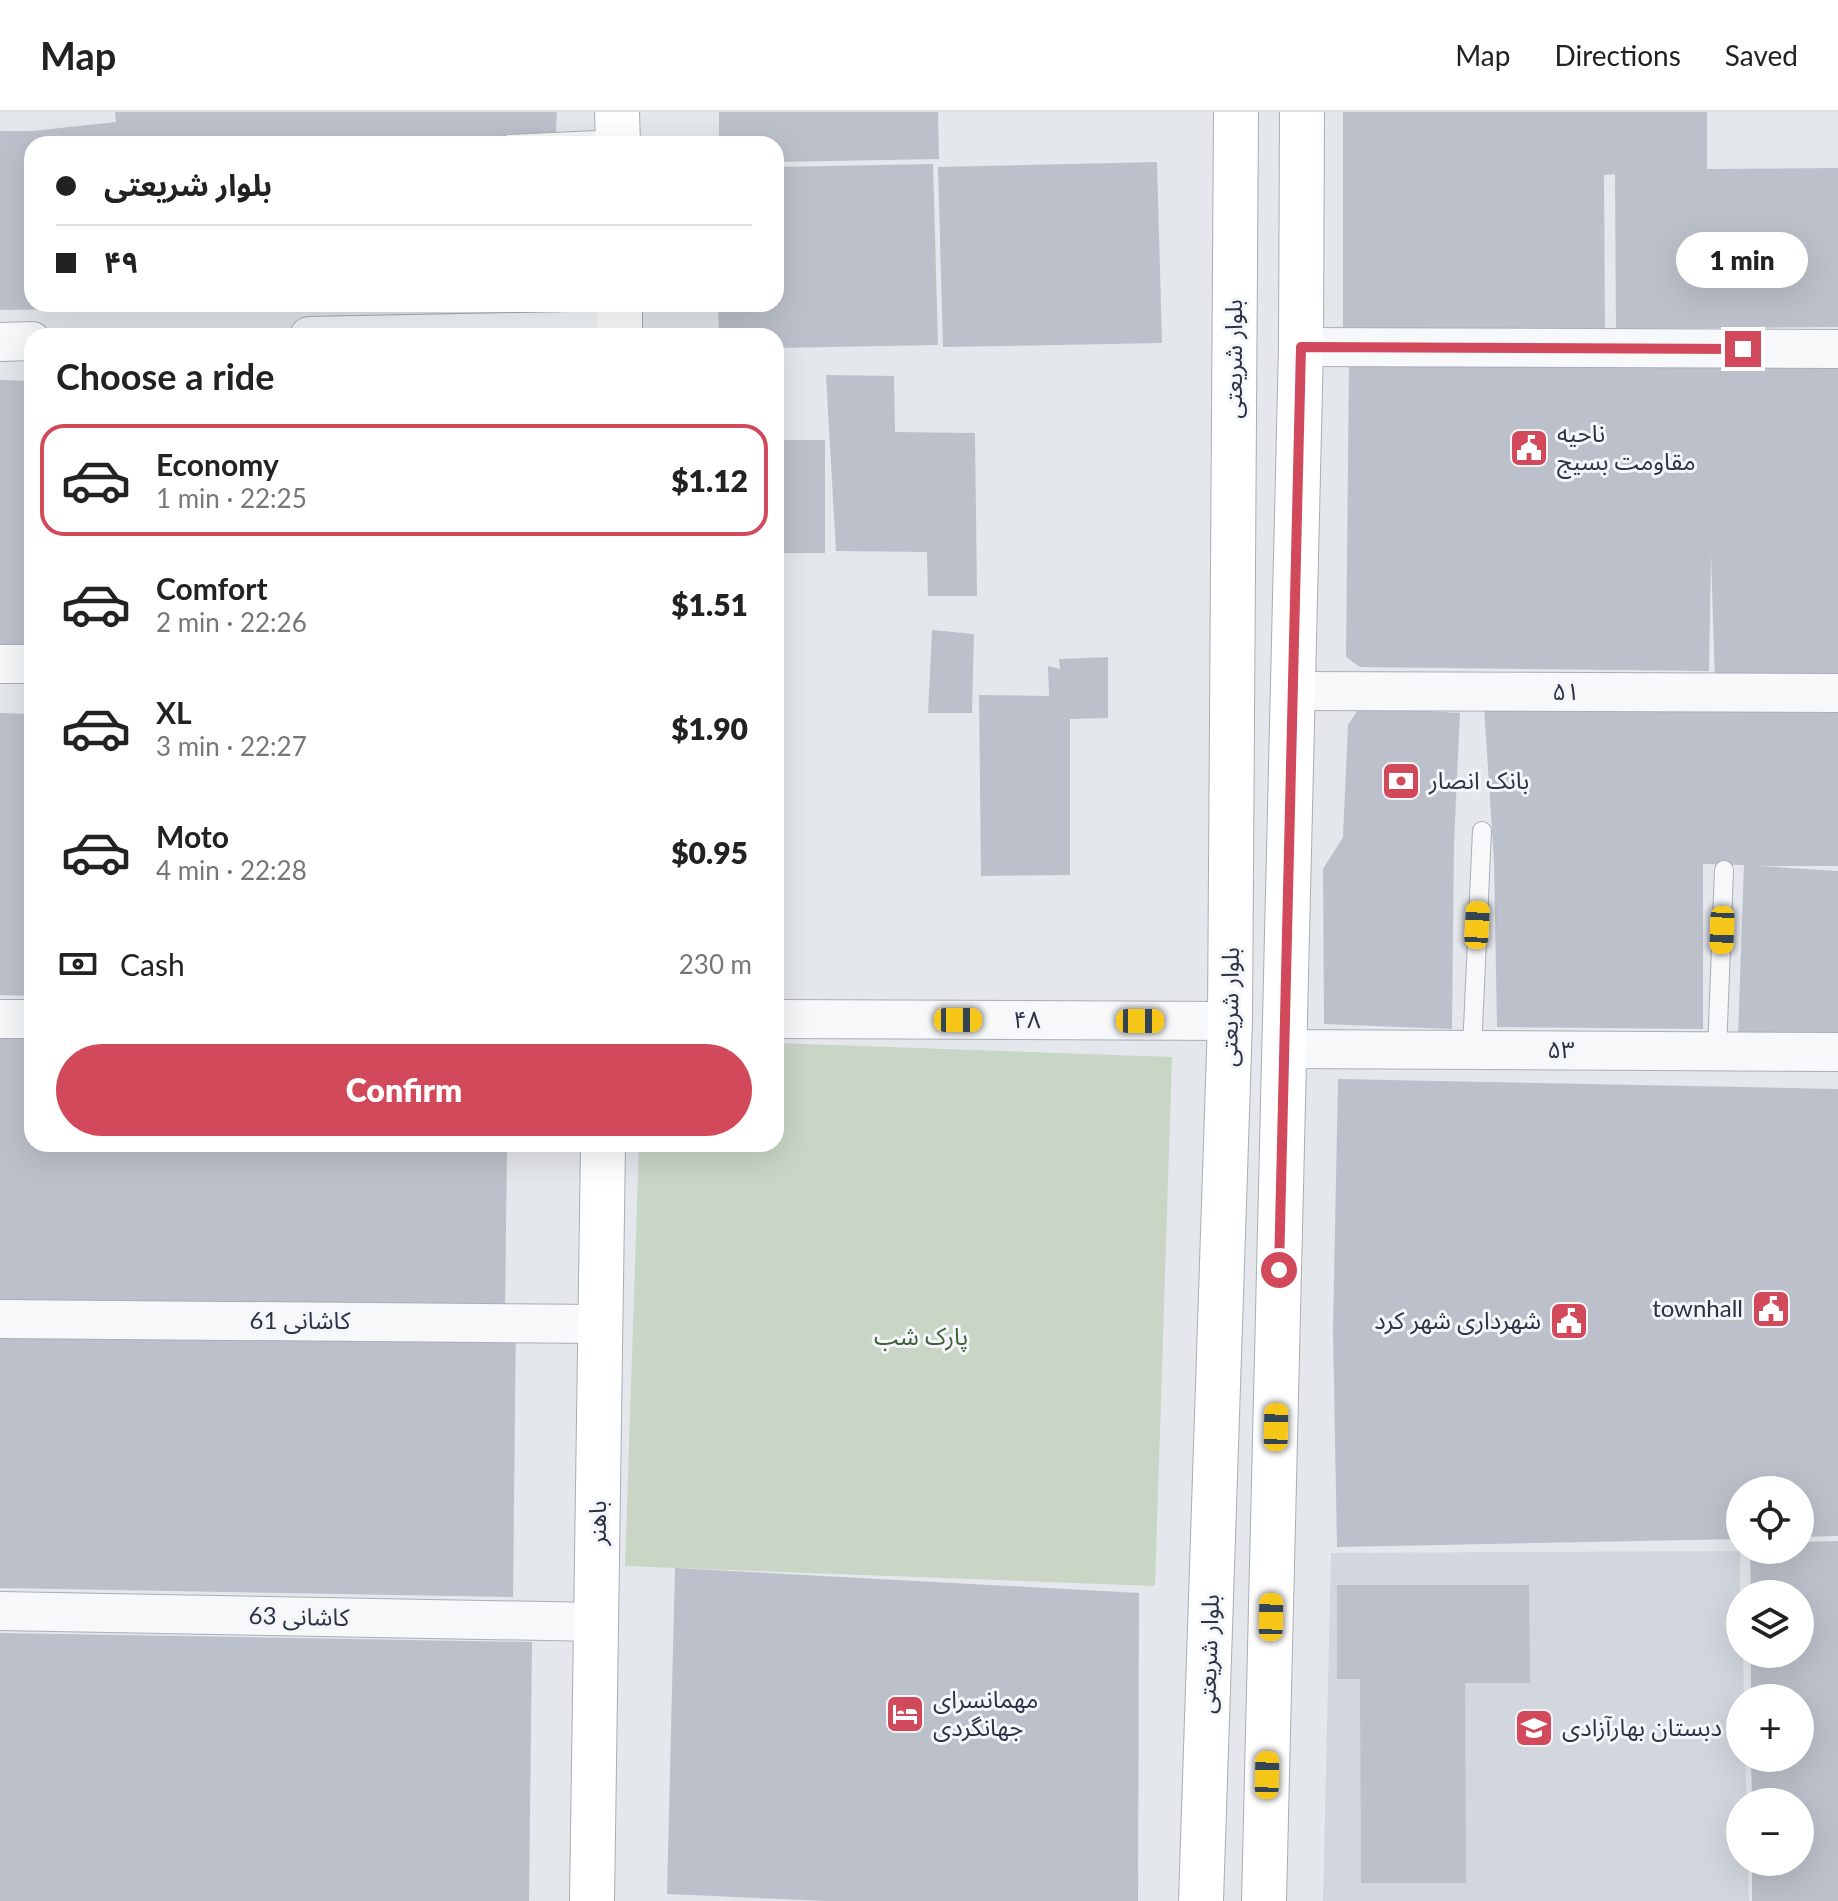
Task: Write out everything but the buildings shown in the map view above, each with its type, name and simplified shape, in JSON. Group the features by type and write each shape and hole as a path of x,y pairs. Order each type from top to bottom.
{"main road":[{"name":"بلوار شریعتی","path":"1201,1901 1230,1021 1236,112"},
{"path":"1264,1901 1301,347 1302,112"},
{"path":"1230,1021 1285,1049"},
{"name":"باهنر","path":"592,1901 603,1152"}],"street":[{"path":"500,328 620,323"},
{"path":"0,342 24,341"},
{"path":"1301,347 1838,349"},
{"path":"0,664 24,664"},
{"name":"۵۱","path":"1293,691 1838,693"},
{"path":"0,1019 24,1019"},
{"name":"۴۸","path":"784,1019 1230,1021"},
{"name":"۵۳","path":"1285,1049 1838,1052"},
{"name":"کاشانی 61","path":"0,1319 600,1324"},
{"name":"کاشانی 63","path":"0,1611 598,1622"}],"lane":[{"path":"582,136 618,132"},
{"path":"1472,1050 1482,831"},
{"path":"1717,1051 1724,870"}],"shaded area":[{"name":"دبستان بهارآزادی","path":"1726,1551 1726,1564 1740,1564 1740,1580 1726,1580 1726,1668 1743,1668 1744,1684 1726,1684 1726,1772 1746,1772 1746,1788 1726,1788 1726,1876 1748,1876 1749,1901 1323,1901 1331,1553"}],"green space":[{"name":"پارک شب","path":"784,1043 1172,1057 1155,1586 625,1566 639,1152 784,1152"}],"place":[{"name":"ناحیه مقاومت بسیج","path":"1529,448"},
{"name":"بانک انصار","path":"1401,781"},
{"name":"townhall","path":"1771,1309"},
{"name":"شهرداری شهر کرد","path":"1569,1321"},
{"name":"مهمانسرای جهانگردی","path":"905,1714"},
{"name":"دبستان بهارآزادی","path":"1534,1728"}],"route":[{"path":"1279,1270 1301,347 1743,349"}]}
